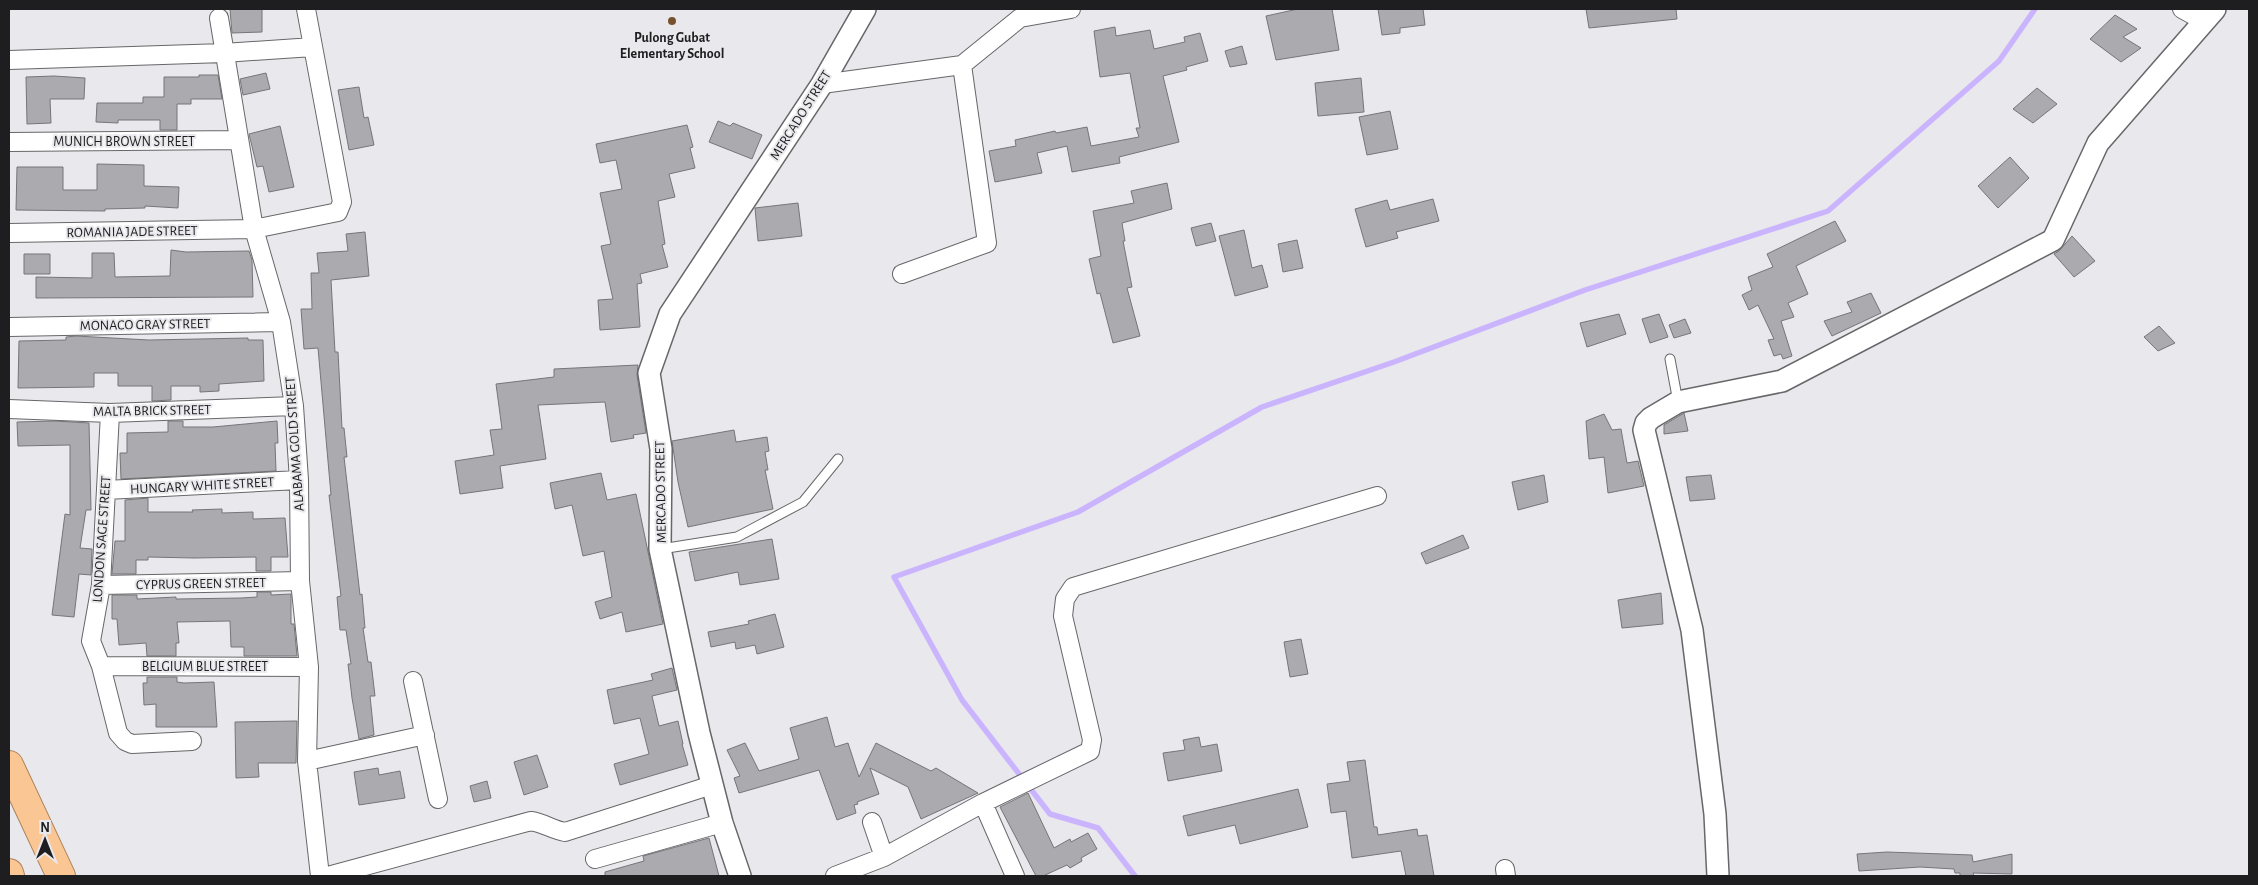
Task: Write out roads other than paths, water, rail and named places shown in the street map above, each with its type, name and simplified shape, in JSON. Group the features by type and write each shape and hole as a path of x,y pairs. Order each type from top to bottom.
{"highway":[{"path":"9,765 61,876"}],"street":[{"path":"9,60 224,53 313,47 306,9"},
{"name":"MERCADO STREET","path":"740,876 722,823 698,734 660,549 661,449 650,373 670,314 822,84 843,44 865,9"},
{"path":"822,84 962,65 1020,18 1071,9"},
{"path":"1718,876 1715,814 1692,630 1644,430 1646,423 1678,402 1782,381 2053,240 2098,143 2209,15 2182,9"},
{"name":"ALABAMA GOLD STREET","path":"219,18 254,229 281,322 294,406 299,480 300,580 309,667 307,761 320,876"},
{"name":"ROMANIA JADE STREET","path":"9,234 254,229 338,212 342,202 313,47"},
{"path":"902,274 987,243 962,65"},
{"name":"MUNICH BROWN STREET","path":"9,142 238,140"},
{"name":"MONACO GRAY STREET","path":"9,327 281,322"},
{"name":"MALTA BRICK STREET","path":"9,409 110,412 294,406"},
{"name":"LONDON SAGE STREET","path":"110,412 101,585 91,641 101,666 118,734 125,741 132,744 192,741"},
{"name":"HUNGARY WHITE STREET","path":"106,490 299,480"},
{"path":"835,876 884,857 983,803 1090,751 1092,740 1063,616 1065,600 1073,588 1377,496"},
{"name":"CYPRUS GREEN STREET","path":"101,585 300,580"},
{"name":"BELGIUM BLUE STREET","path":"101,666 309,667"},
{"path":"413,682 438,799"},
{"path":"307,761 425,735"},
{"path":"328,876 531,821 541,822 556,830 565,832 712,786"},
{"path":"983,803 1015,876"},
{"path":"872,822 884,857"},
{"path":"596,859 722,823"}],"lane":[{"path":"1670,359 1678,402"},
{"path":"660,549 737,537 745,533 803,502 838,458"}],"waterway":[{"path":"1135,876 1098,828 1050,814 962,700 894,577 1078,512 1262,407 1394,362 1585,290 1828,211 1999,61 2035,9"}],"place":[{"name":"Pulong Gubat Elementary School","path":"672,21"}]}
